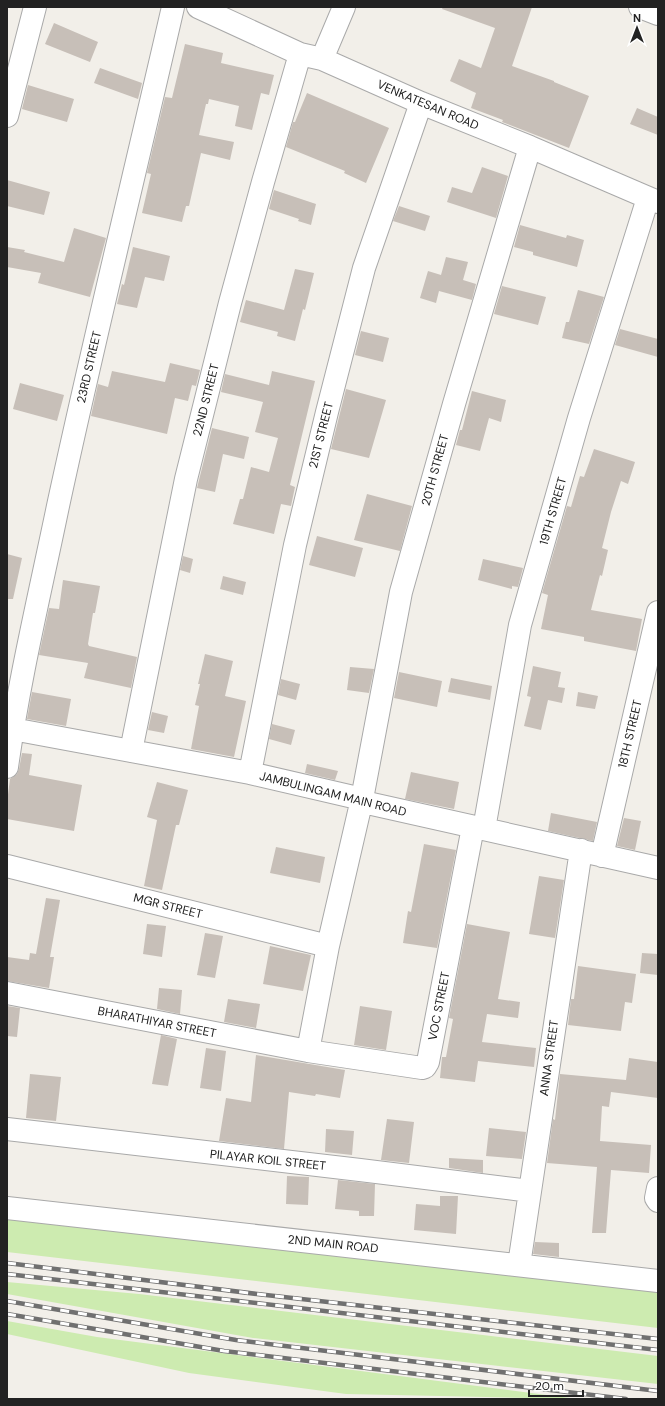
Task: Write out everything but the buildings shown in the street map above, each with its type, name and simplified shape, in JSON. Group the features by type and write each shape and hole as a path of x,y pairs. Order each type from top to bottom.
{"street":[{"path":"7,116 35,7"},
{"name":"23RD STREET","path":"7,767 10,728 78,416 173,7"},
{"name":"VENKATESAN ROAD","path":"198,7 300,54 322,59 421,103 530,147 653,200"},
{"path":"322,59 344,7"},
{"path":"640,7 658,14"},
{"name":"22ND STREET","path":"131,751 186,478 230,303 300,54"},
{"name":"21ST STREET","path":"250,774 295,545 327,412 364,268 421,103"},
{"name":"20TH STREET","path":"308,1051 328,946 362,799 401,592 454,404 530,147"},
{"name":"19TH STREET","path":"479,828 520,625 579,418 653,200"},
{"name":"18TH STREET","path":"602,856 658,612"},
{"name":"JAMBULINGAM MAIN ROAD","path":"10,728 250,774 362,799 363,802 658,868"},
{"name":"VOC STREET","path":"308,1051 422,1068 427,1065 479,828"},
{"name":"ANNA STREET","path":"519,1265 581,850"},
{"name":"MGR STREET","path":"7,866 328,946"},
{"name":"BHARATHIYAR STREET","path":"7,993 308,1051"},
{"name":"PILAYAR KOIL STREET","path":"7,1129 530,1191"},
{"path":"658,1188 656,1198 658,1201"},
{"name":"2ND MAIN ROAD","path":"7,1208 658,1282"}],"green space":[{"path":"7,1217 658,1287 658,1328 7,1252"},
{"path":"7,1282 139,1294 658,1356 658,1384 253,1338 7,1294"},
{"path":"7,1321 97,1337 578,1399 346,1394 189,1373 7,1334"}],"railway":[{"path":"7,1263 257,1294 658,1339"},
{"path":"7,1274 658,1350"},
{"path":"7,1301 236,1340 658,1391"},
{"path":"7,1314 224,1351 626,1399"}]}
